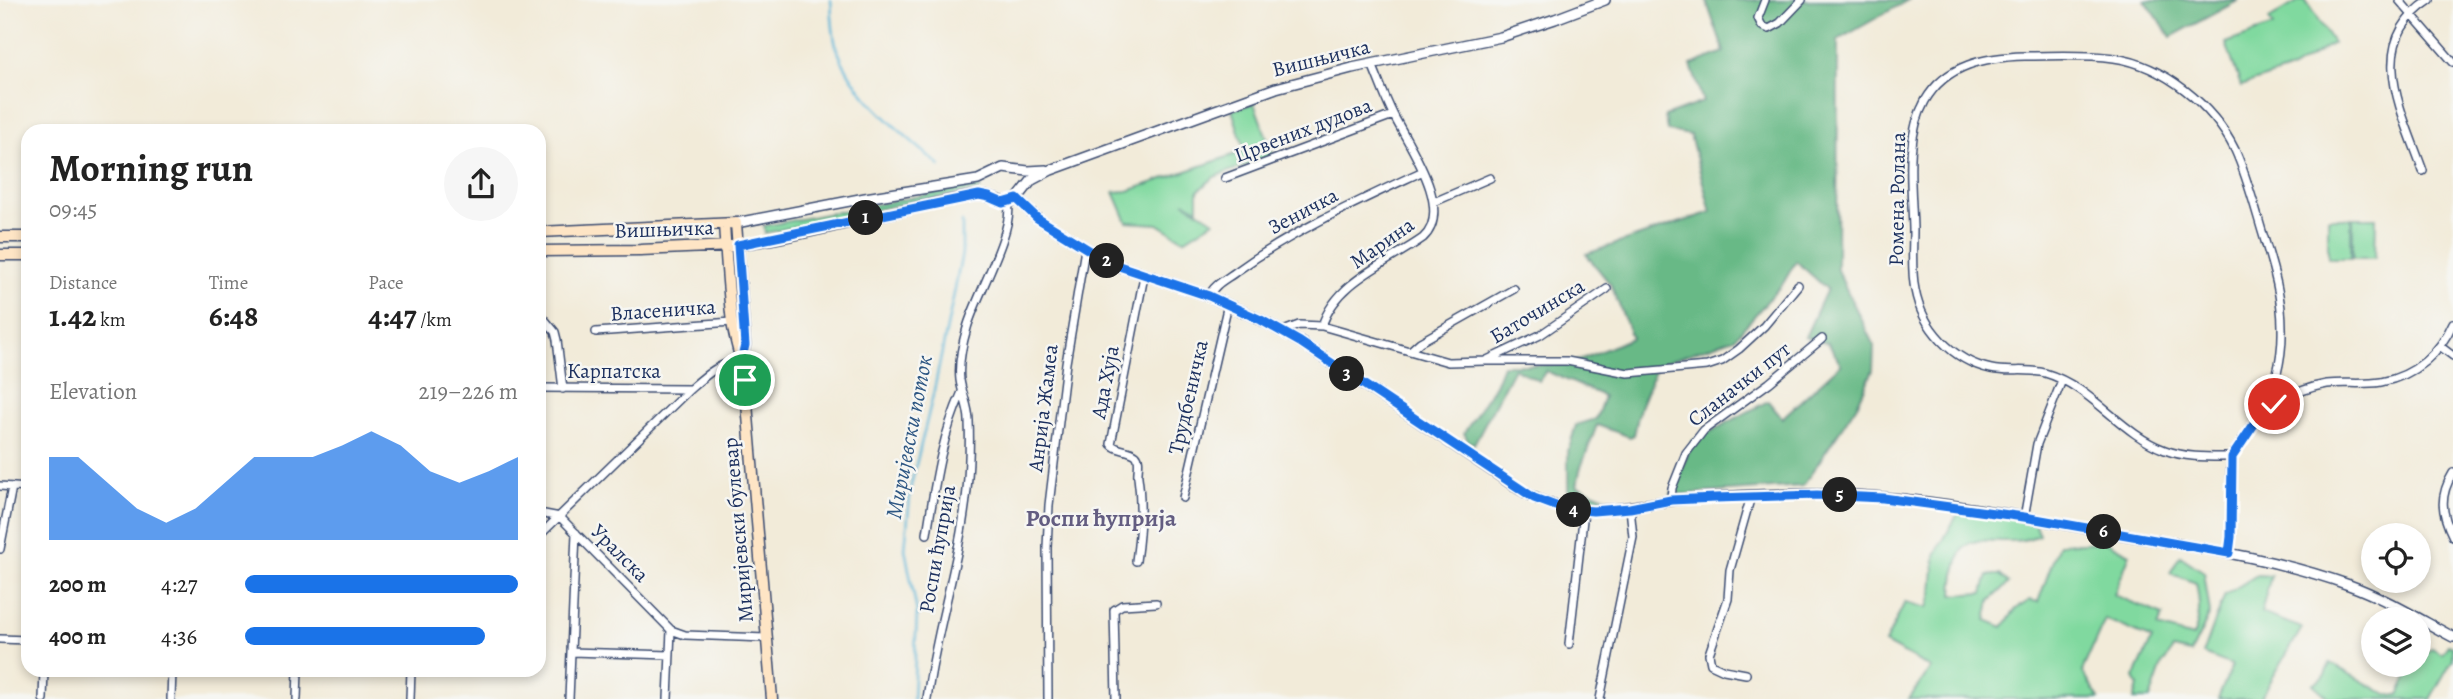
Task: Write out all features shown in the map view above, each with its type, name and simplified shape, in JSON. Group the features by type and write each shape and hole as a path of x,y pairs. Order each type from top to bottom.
{"main road":[{"name":"Вишњичка","path":"546,232 736,223"},
{"name":"Миријевски булевар","path":"736,223 745,345 742,359 772,699"},
{"name":"Миријевски булевар","path":"724,224 732,322 736,346 742,359"},
{"path":"0,237 21,237"},
{"name":"Вишњичка","path":"546,251 738,245"},
{"path":"0,255 21,255"}],"street":[{"name":"Вишњичка","path":"738,245 802,234 979,195 994,199 1016,197 1032,180 1051,170 1260,93 1371,64 1501,37 1605,0"},
{"path":"1765,0 1758,18 1762,26 1769,29 1780,23 1802,0"},
{"path":"2399,0 2453,62"},
{"path":"2423,171 2392,76 2392,57 2396,43 2411,16 2431,0"},
{"name":"Ромена Ролана","path":"2062,380 2036,371 2000,371 1958,355 1934,333 1914,288 1913,135 1917,117 1931,92 1956,70 1977,60 2009,57 2115,59 2144,67 2172,82 2208,112 2234,148 2248,183 2280,295 2282,325 2278,366 2263,411"},
{"name":"Марина","path":"1322,326 1329,307 1345,290 1428,234 1433,220 1434,202 1423,171 1393,115 1371,64"},
{"name":"Црвених дудова","path":"1225,178 1393,115"},
{"name":"Вишњичка","path":"736,223 978,180 1003,168 1037,172 1051,170"},
{"path":"1013,169 1020,176 1016,197 1029,211 1086,249 1119,267 1228,304 1281,332 1534,498 1561,508 1584,511 1630,508 1671,500 1828,495 1883,498 2024,517 2229,553 2291,567 2346,584 2453,637"},
{"name":"Зеничка","path":"1209,296 1219,284 1283,240 1423,171"},
{"path":"994,172 988,186 994,199"},
{"path":"1434,202 1490,178"},
{"name":"Роспи ћуприја","path":"927,699 935,650 961,539 965,507 969,422 959,364 962,346 974,306 1016,197"},
{"name":"Анрија Жамеа","path":"1048,699 1046,597 1049,505 1066,363 1086,249"},
{"name":"Ада Хуја","path":"1136,561 1141,498 1139,459 1136,455 1111,444 1144,276"},
{"name":"Сланачки пут","path":"1485,361 1567,361 1628,373 1707,366 1722,361 1739,349 1764,326 1798,285"},
{"path":"1410,351 1420,342 1514,289"},
{"name":"Баточинска","path":"1322,326 1448,362 1485,361 1540,335 1607,289"},
{"name":"Трудбеничка","path":"1183,498 1228,304"},
{"path":"546,321 555,332 563,388"},
{"name":"Власеничка","path":"596,332 732,322"},
{"path":"2229,553 2232,457 2263,411 2289,395 2311,388 2392,379 2421,365 2441,347 2453,323"},
{"path":"1281,332 1299,325 1322,326"},
{"name":"Сланачки пут","path":"1671,500 1672,488 1686,453 1704,430 1769,383 1822,339"},
{"path":"2441,347 2453,356"},
{"path":"546,529 690,389 714,369 742,359"},
{"path":"2024,517 2037,444 2062,380 2089,396 2127,429 2155,446 2189,456 2232,457"},
{"name":"Карпатска","path":"546,388 690,389"},
{"path":"927,534 942,444 962,391"},
{"path":"2453,473 2444,491 2442,505 2453,537"},
{"path":"0,486 21,488"},
{"path":"0,549 12,487"},
{"path":"1746,674 1724,670 1711,664 1709,654 1727,599 1730,570 1751,496"},
{"path":"1600,699 1633,537 1630,508"},
{"path":"1569,644 1584,511"},
{"path":"546,514 559,516"},
{"name":"Уралска","path":"559,516 671,630"},
{"path":"569,699 576,533"},
{"path":"1116,699 1114,610 1122,605 1156,603"},
{"path":"668,699 671,630 685,635 766,638"},
{"path":"0,639 21,640"},
{"path":"571,652 670,655"},
{"path":"43,699 44,677"},
{"path":"171,699 172,677"},
{"path":"297,699 299,677"},
{"path":"410,699 411,677"}],"green space":[{"path":"1706,0 1908,0 1838,40 1837,270 1874,346 1873,370 1858,403 1803,486 1671,495 1693,441 1768,401 1782,418 1841,364 1828,343 1805,337 1827,289 1796,261 1784,282 1735,338 1657,365 1640,407 1634,435 1630,437 1597,425 1580,470 1577,486 1610,499 1610,502 1568,495 1568,451 1576,425 1596,419 1604,396 1546,371 1539,381 1514,368 1474,444 1468,441 1464,433 1495,385 1503,365 1568,365 1632,338 1611,285 1586,254 1711,212 1690,135 1667,131 1665,116 1703,102 1691,65 1724,52"},
{"path":"2145,0 2239,0 2171,37"},
{"path":"2300,0 2305,0 2333,43 2292,69 2241,86 2226,43 2273,26 2269,19"},
{"path":"1254,103 1273,155 1214,177 1198,191 1198,209 1184,202 1214,221 1184,240 1158,224 1127,222 1114,192 1128,191 1245,151 1232,110"},
{"path":"979,185 980,190 765,233 764,226"},
{"path":"2328,218 2351,218 2351,258 2328,258"},
{"path":"2353,218 2376,218 2375,258 2353,258"},
{"path":"1961,508 2033,519 2039,535 2022,540 1980,541 1969,544 1961,552 1953,595 1983,593 1988,575 2000,575 2009,583 1990,601 1986,620 2003,627 2016,609 2030,600 2038,602 2059,544 2107,542 2130,554 2114,595 2163,615 2158,627 2193,637 2199,610 2196,583 2170,573 2180,556 2204,572 2210,613 2191,653 2173,649 2162,665 2150,699 2134,699 2138,686 2134,678 2152,639 2105,619 2082,671 2099,699 1909,699 1931,668 1885,643 1905,602 1928,608 1935,555"},
{"path":"2257,575 2271,576 2261,613 2302,628 2260,699 2218,699 2232,665 2203,654 2225,595"},
{"path":"2448,645 2453,647 2453,659 2430,699 2330,699 2313,684 2324,677 2330,663 2387,695 2399,695 2407,677 2431,677 2431,649 2442,654"}],"waterway":[{"name":"Миријевски поток","path":"831,0 837,49 855,83 895,127 940,166"},
{"name":"Миријевски поток","path":"913,699 917,612 905,549 911,485 933,395 962,253 962,222"}],"district":[{"name":"Роспи ћуприја","path":"1101,518"}],"route":[{"path":"745,380 738,245 802,234 896,211 979,195 1003,203 1017,199 1037,218 1110,263 1209,296 1261,320 1300,342 1534,498 1578,511 1630,508 1695,499 1852,495 1900,499 2024,517 2229,553 2232,457 2263,411 2274,404"}]}
